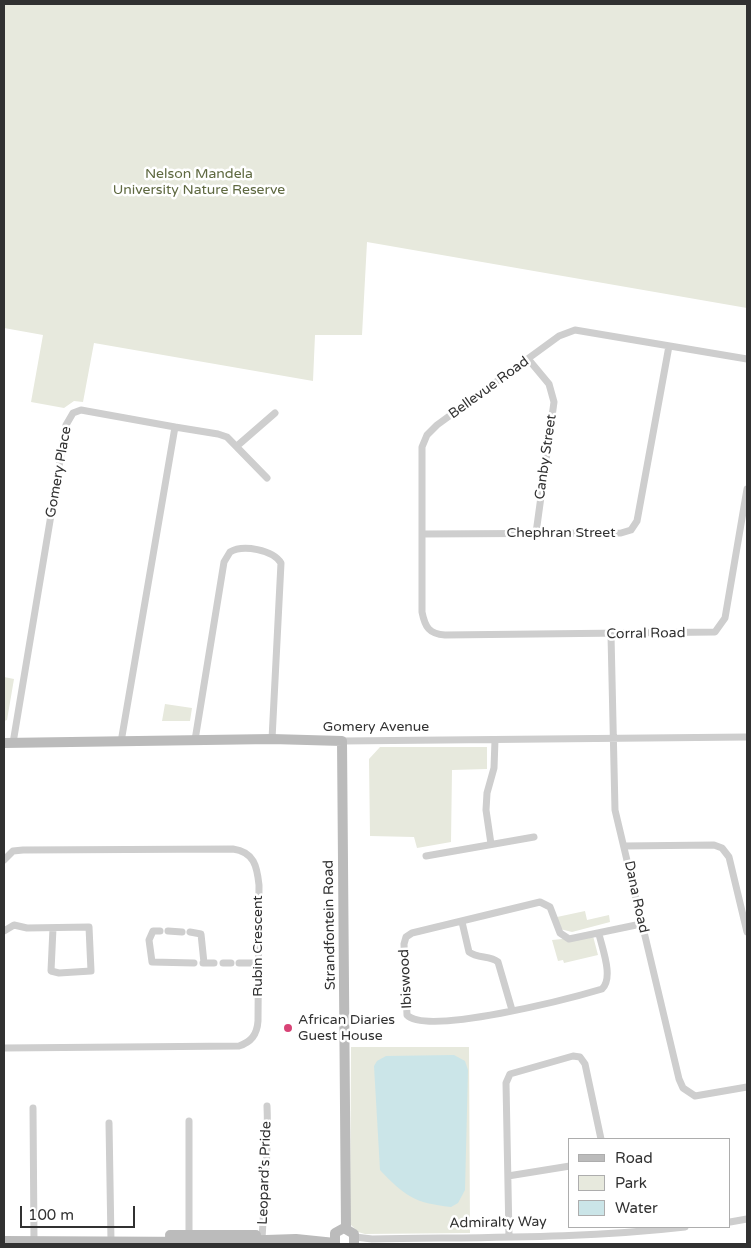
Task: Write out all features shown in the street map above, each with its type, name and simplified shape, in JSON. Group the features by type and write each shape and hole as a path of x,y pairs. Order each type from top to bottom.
{"street":[{"name":"Bellevue Road","path":"430,632 425,625 422,612 421,455 427,435 437,425 559,336 575,330 747,359"},
{"name":"Chephran Street","path":"422,534 621,533 634,527 669,346"},
{"name":"Canby Street","path":"528,360 549,384 554,402 536,533"},
{"name":"Gomery Place","path":"8,743 68,419 73,413 82,410 218,434 237,446 266,478"},
{"path":"237,446 275,413"},
{"path":"121,742 175,427"},
{"name":"Corral Road","path":"430,632 444,635 711,634 718,629 725,618 747,490"},
{"path":"195,740 224,562 230,552 243,549 270,553 278,557 281,563 272,739"},
{"name":"Dana Road","path":"611,635 615,810 641,924 683,1088 695,1096 747,1087"},
{"name":"Gomery Avenue","path":"8,743 272,739 342,741 747,737"},
{"path":"491,844 486,810 487,794 495,762 495,740"},
{"name":"Strandfontein Road","path":"342,741 346,1229"},
{"path":"426,856 534,837"},
{"path":"624,846 708,845 722,848 729,857 747,932"},
{"name":"Rubin Crescent","path":"4,860 14,851 22,850 241,850 253,859 257,868 258,963 258,1028 251,1040 243,1045 137,1048 4,1048"},
{"name":"Ibiswood","path":"599,934 607,973 604,987 512,1010 458,1021 419,1021 407,1015 406,937 412,932 462,922 540,902 550,907 560,933 566,938 574,939 641,924"},
{"path":"462,922 469,952 478,956 494,958 498,962 512,1010"},
{"path":"4,931 14,925 27,928 53,928 90,928 91,971 59,973 51,971 53,928"},
{"path":"160,931 153,931 150,936 152,962 194,963"},
{"path":"168,931 182,932"},
{"path":"190,932 202,934 203,963 214,963"},
{"path":"239,963 258,963"},
{"path":"509,1237 506,1083 510,1074 573,1056 580,1057 585,1064 601,1138"},
{"name":"Leopard’s Pride","path":"262,1238 263,1201 268,1165 267,1106"},
{"path":"33,1108 34,1240"},
{"path":"189,1121 189,1238"},
{"path":"109,1123 110,1240"},
{"path":"508,1176 568,1166"},
{"path":"731,1222 747,1219"},
{"name":"Admiralty Way","path":"354,1241 372,1239 579,1235 672,1228"},
{"path":"335,1241 338,1231 346,1229 352,1231 354,1241"},
{"path":"4,1240 262,1238 335,1241"},
{"path":"262,1238 335,1241"},
{"path":"296,1240 312,1244"}],"green space":[{"name":"Nelson Mandela University Nature Reserve","path":"4,4 747,4 747,308 367,242 362,335 315,335 313,381 94,343 83,402 74,401 64,408 31,402 43,335 4,328"},
{"path":"4,677 14,679 7,720 4,721"},
{"path":"165,704 192,708 190,721 162,721"},
{"path":"380,747 487,747 487,769 452,770 451,842 417,848 414,837 370,836 369,759"},
{"path":"585,911 587,920 609,915 610,922 572,932 560,929 557,917"},
{"path":"593,936 598,955 564,963 563,960 558,961 552,940"},
{"path":"351,1047 469,1047 470,1233 365,1234 358,1232 350,1224"}],"water":[{"path":"454,1055 465,1061 468,1070 465,1190 458,1203 451,1207 428,1203 411,1197 396,1186 380,1170 374,1066 377,1061 386,1056"}],"place":[{"name":"African Diaries Guest House","path":"288,1028"}]}
